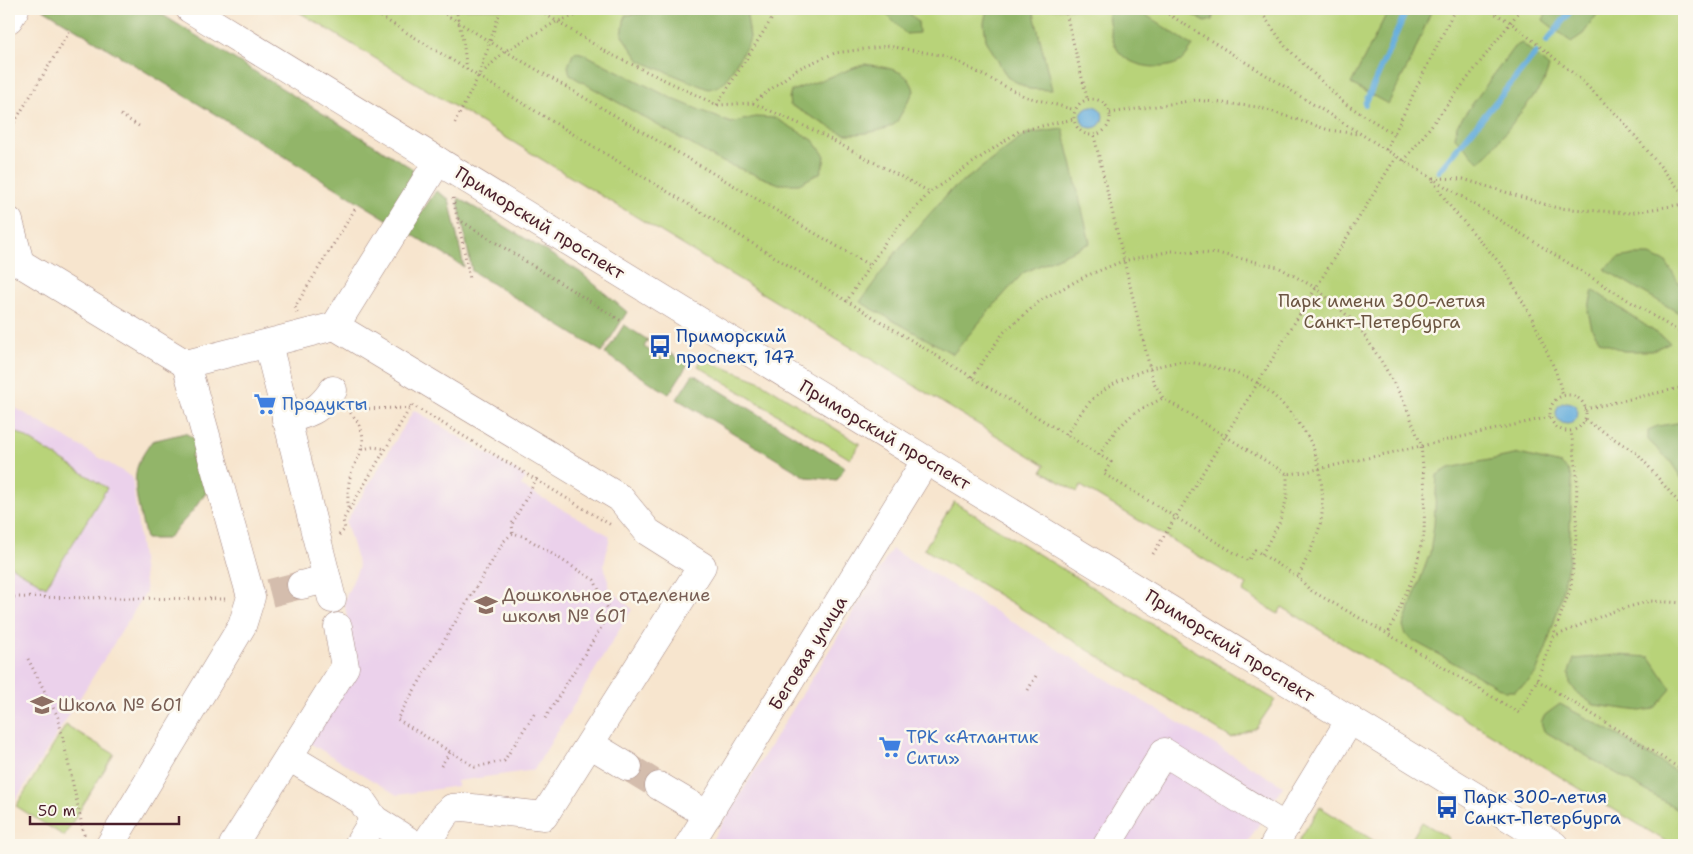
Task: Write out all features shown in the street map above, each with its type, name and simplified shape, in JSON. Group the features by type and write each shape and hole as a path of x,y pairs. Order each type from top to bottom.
{"street":[{"path":"9,19 15,9"},
{"name":"Приморский проспект","path":"190,9 1554,845"},
{"path":"186,364 335,326 438,160"},
{"path":"9,221 14,264 186,364 260,595 110,845"},
{"path":"335,326 620,498 648,532 702,566 544,816 463,807 452,808 444,816 426,845"},
{"path":"268,344 320,580"},
{"path":"286,420 312,412 324,403 333,390"},
{"name":"Беговая улица","path":"689,845 926,460"},
{"path":"234,845 345,667 338,627"},
{"path":"1107,845 1164,752 1279,836 1350,720"},
{"path":"590,744 628,767"},
{"path":"289,757 361,800 374,819 415,845"},
{"path":"659,786 708,815"},
{"path":"358,845 374,819"}],"path":[{"path":"368,9 478,78 1111,462 1104,474 1248,561 1255,550 1262,554 1298,577 1310,590 1388,634 1519,713 1537,680 1571,587 1576,538 1577,472 1571,431"},
{"path":"437,9 869,265"},
{"path":"456,9 467,70"},
{"path":"455,124 478,78 500,9"},
{"path":"537,9 608,53 718,106 753,103 811,129 930,192"},
{"path":"478,78 505,50 556,22 595,9"},
{"path":"718,106 778,9"},
{"path":"1065,9 1087,98"},
{"path":"1160,9 1684,335"},
{"path":"1259,9 1285,46 1344,103 1394,134"},
{"path":"1386,150 1455,9"},
{"path":"1486,9 1510,22 1579,78 1621,119 1684,195"},
{"path":"1404,161 1521,9"},
{"path":"9,130 70,31"},
{"path":"753,103 797,69 835,53 888,46 946,56 1024,96 1076,110"},
{"path":"1087,98 1094,98 1103,102 1109,109 1111,118 1108,128 1101,134 1094,136 1082,133 1075,125 1074,119 1077,107 1087,98"},
{"path":"1110,113 1196,100 1258,107 1330,130 1361,134"},
{"path":"121,115 142,128"},
{"path":"846,302 886,241 930,192 1019,131 1074,119"},
{"path":"1094,136 1153,381 1163,398 1287,474 1550,417"},
{"path":"1153,554 1396,156"},
{"path":"1431,178 1463,179 1557,208 1628,213 1684,204"},
{"path":"1431,178 1449,205 1504,268 1533,320 1556,372 1563,396"},
{"path":"446,193 453,197 470,279"},
{"path":"301,335 295,306 355,209"},
{"path":"458,219 623,322"},
{"path":"972,377 1003,333 1041,300 1086,276 1123,261 1172,251 1221,254 1278,267 1316,288 1357,324 1405,403 1421,446 1425,489 1424,534 1414,574 1388,634"},
{"path":"1066,435 1095,397 1123,378 1150,368 1182,361 1216,367 1258,383 1292,414 1310,441 1319,468 1322,487 1322,515 1312,546 1298,577"},
{"path":"320,580 345,529 343,520 348,510 427,382"},
{"path":"1586,409 1684,387"},
{"path":"1569,395 1578,398 1585,405 1586,409 1585,420 1576,430 1566,432 1557,429 1551,422 1549,412 1552,403 1559,396 1569,395"},
{"path":"1099,455 1116,430 1134,413 1163,398"},
{"path":"348,510 351,472 362,449 363,438 356,419 346,408 411,406 617,529"},
{"path":"1585,420 1638,454 1684,509"},
{"path":"362,449 373,447 386,449"},
{"path":"513,533 512,524 550,456"},
{"path":"1262,554 1279,523 1287,498 1287,474"},
{"path":"513,533 525,537 594,580 610,613 544,720"},
{"path":"513,533 504,541 397,719 475,767 504,761 534,714"},
{"path":"10,597 224,599 260,595"},
{"path":"1553,637 1611,612 1650,601 1684,603"},
{"path":"28,659 58,717 87,845"},
{"path":"1028,690 1037,674"},
{"path":"1537,680 1684,771"},
{"path":"441,766 450,752"}],"shaded area":[{"name":"Школа № 601","path":"9,404 132,477 146,592 9,811"},
{"name":"Дошкольное отделение школы № 601","path":"414,410 526,477 521,486 610,536 604,565 610,589 632,609 534,770 457,781 457,786 397,795 308,742 355,664 344,601 359,567 346,522"},
{"path":"892,549 1283,786 1246,845 709,845"}],"green space":[{"path":"43,9 153,9 413,169 409,189 390,221"},
{"name":"Парк имени 300-летия Санкт-Петербурга","path":"294,9 1684,9 1684,845 1672,845 1282,607 1278,614 1243,592 1247,585 1081,486 1077,492 1042,471 1045,465"},
{"path":"673,9 746,9 750,37 748,44 725,82 717,87 708,89 640,61 622,36 625,15"},
{"path":"881,9 906,9 918,22 919,33 906,34"},
{"path":"987,9 1033,9 1052,90 1029,89 1007,77 986,40 984,23"},
{"path":"1107,9 1137,9 1193,46 1181,61 1175,64 1151,67 1135,63 1123,56 1115,46"},
{"path":"1182,9 1215,9 1212,20 1205,22"},
{"path":"1389,9 1432,9 1412,58 1388,104 1351,84"},
{"path":"1548,9 1601,9 1583,34 1571,42 1543,20"},
{"path":"1522,43 1549,67 1543,84 1490,152 1479,162 1455,138 1457,125 1514,47"},
{"path":"577,52 673,99 731,123 755,117 775,118 813,140 825,156 820,173 799,184 779,184 720,161 570,75 568,66 573,54"},
{"path":"865,64 895,70 902,73 911,83 914,91 896,123 892,126 873,132 846,134 827,126 790,105 791,91"},
{"path":"1063,129 1090,243 1023,273 953,354 860,302 897,251 949,192 1026,134"},
{"path":"436,191 449,199 464,267 408,232"},
{"path":"459,198 580,272 627,312 602,352 472,271 458,201"},
{"path":"1634,255 1650,255 1666,262 1684,291 1684,316 1604,269 1619,258"},
{"path":"1593,290 1670,342 1652,351 1623,351 1600,341 1592,329 1588,311"},
{"path":"624,325 648,340 644,347 663,359 668,352 688,364 669,394 605,354"},
{"path":"702,359 759,381 860,444 850,459 698,366"},
{"path":"693,374 845,467 837,480 806,477 677,399"},
{"path":"1684,422 1684,482 1670,461 1648,440 1648,430 1658,426"},
{"path":"9,427 107,488 46,587 9,565"},
{"path":"185,433 195,439 196,448 191,456 195,469 206,480 206,493 167,539 146,539 138,506 135,481 138,465 152,441"},
{"path":"1519,454 1561,464 1568,470 1572,479 1569,560 1560,602 1546,649 1536,673 1527,683 1514,691 1505,691 1412,640 1406,635 1403,626 1430,553 1437,475 1449,468"},
{"path":"954,502 1275,700 1256,728 1231,738 924,549"},
{"path":"1617,655 1650,657 1671,689 1654,709 1640,711 1594,705 1577,693 1570,683 1569,672 1574,659"},
{"path":"1560,704 1616,734 1684,777 1684,813 1544,731 1541,722 1545,715"},
{"path":"66,725 114,754 64,836 16,806"},
{"path":"1320,807 1376,842 1375,845 1296,845"},
{"path":"1422,822 1449,838 1444,845 1408,845"}],"water":[{"path":"1092,106 1100,109 1103,117 1100,125 1092,128 1084,125 1081,117 1084,109"},
{"path":"1567,402 1575,405 1578,413 1575,421 1567,424 1559,421 1556,413 1559,405"}],"waterway":[{"path":"1365,104 1407,9"},
{"path":"1547,41 1572,9"},
{"path":"1439,171 1536,53"}],"tunnel":[{"path":"270,593 301,585"},
{"path":"628,767 659,786"}],"place":[{"name":"Приморский проспект, 147","path":"660,346"},
{"name":"Продукты","path":"265,404"},
{"name":"Дошкольное отделение школы № 601","path":"486,605"},
{"name":"Школа № 601","path":"42,705"},
{"name":"ТРК «Атлантик Сити»","path":"890,747"},
{"name":"Парк 300-летия Санкт-Петербурга","path":"1447,807"}]}
